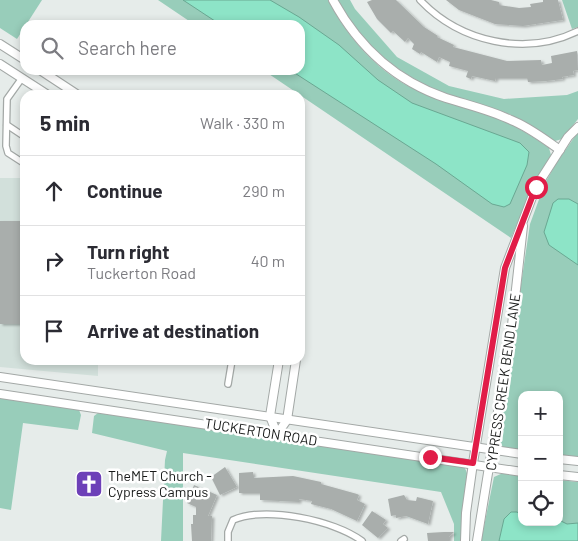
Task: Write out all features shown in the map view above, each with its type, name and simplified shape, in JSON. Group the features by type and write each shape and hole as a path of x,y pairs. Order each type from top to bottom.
{"street":[{"path":"333,0 356,36 386,65 405,79 445,97 513,120 560,150"},
{"path":"420,0 448,22 470,35 502,44 548,42 578,31"},
{"path":"0,44 20,57"},
{"path":"0,64 40,90"},
{"path":"20,161 8,153 6,146 7,100 24,75"},
{"path":"48,75 70,90"},
{"path":"6,125 20,134"},
{"name":"CYPRESS CREEK BEND LANE","path":"465,541 466,513 473,463 501,288 512,245 524,222 536,187 560,150 578,127"},
{"name":"CYPRESS CREEK BEND LANE","path":"477,541 515,300 524,222"},
{"path":"228,384 231,365"},
{"path":"277,434 270,416 278,365"},
{"path":"277,434 287,420 295,365"},
{"name":"TUCKERTON ROAD","path":"0,377 518,453"},
{"path":"88,406 90,391"},
{"name":"TUCKERTON ROAD","path":"0,394 473,463 518,471"},
{"path":"563,459 578,460"},
{"path":"563,475 578,477"},
{"path":"228,541 228,532 233,520 244,515 292,517 320,521 362,541"}],"shaded area":[{"path":"0,0 42,0 29,20 20,20 20,34 17,39 0,28"},
{"path":"158,0 328,0 343,26 363,50 373,61 397,80 431,96 503,121 536,139 549,148 551,155 529,196 511,238 305,98 305,90 293,90 270,75 305,75 305,20 188,20"},
{"path":"183,0 270,0 303,20 213,20"},
{"path":"337,0 350,0 355,9 397,57 449,86 504,99 567,95 578,91 578,119 562,139 555,141 509,114 430,87 398,69 370,44 358,31"},
{"path":"562,0 578,0 578,27 572,29"},
{"path":"305,21 339,45 378,80 412,103 520,143 529,152 527,165 510,204 504,207 492,204 436,164 298,75 305,75"},
{"path":"578,132 578,457 563,455 563,391 518,391 518,450 503,447 498,439 530,224 545,183"},
{"path":"0,178 20,178 20,365 98,365 98,376 0,367"},
{"path":"558,199 569,199 578,204 578,265 549,245 544,232 553,203"},
{"path":"0,398 76,409 79,410 81,415 78,430 23,423 11,510 0,508"},
{"path":"98,413 464,467 467,472 468,486 461,521 461,541 454,541 454,524 441,492 183,453 183,541 161,541 167,451 92,433 94,416"},
{"path":"503,473 518,475 518,526 563,526 563,480 578,482 578,541 481,541 494,477"},
{"path":"511,512 517,512 518,526 563,526 563,522 567,524 578,523 578,541 499,541 504,519"}],"building":[{"path":"372,0 396,0 424,27 437,37 454,45 453,47 507,61 541,60 542,65 552,63 551,56 577,51 578,70 573,71 574,75 562,77 563,79 547,81 528,82 527,78 496,78 495,81 472,76 471,79 466,77 468,71 449,66 450,62 439,57 437,62 421,52 420,54 412,49 414,44 408,38 405,42 393,31 391,33 377,19 367,2"},
{"path":"446,0 491,0 499,2 499,5 519,8 531,7 530,4 543,2 543,0 558,0 563,20 523,26 495,24 459,10"},
{"path":"0,221 20,221 20,324 0,324"},
{"path":"225,467 237,487 220,495 211,477"},
{"path":"253,472 253,478 293,476 321,482 321,484 359,495 357,500 365,504 357,521 331,509 311,504 312,501 299,499 299,502 260,500 260,493 239,493 239,473"},
{"path":"194,485 217,495 208,516 212,516 211,541 192,541 191,524 193,524 193,515 196,515 196,507 187,503"},
{"path":"404,495 407,500 416,501 417,497 433,501 428,524 406,516 396,518 396,515 391,516 388,499"},
{"path":"372,511 386,520 383,524 388,528 378,538 362,525"},
{"path":"454,532 449,537 449,541 428,541 427,533"}],"place":[{"name":"TheMET Church - Cypress Campus","path":"89,484"}],"route":[{"path":"430,457 473,463 505,268 512,245 524,222 536,187"}]}
